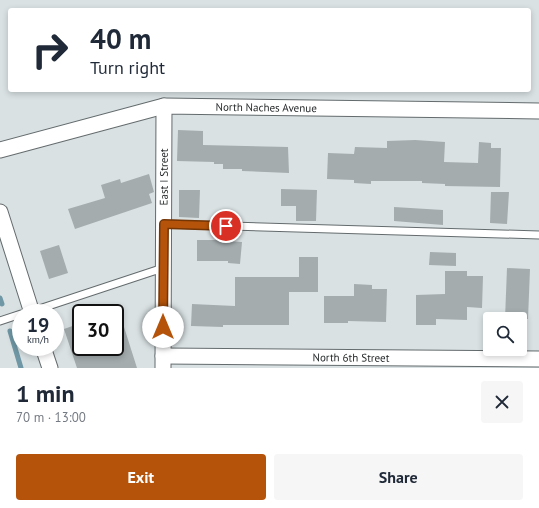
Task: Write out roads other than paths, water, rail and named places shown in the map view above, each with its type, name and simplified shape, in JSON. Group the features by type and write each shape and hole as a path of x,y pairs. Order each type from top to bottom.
{"street":[{"name":"North Naches Avenue","path":"0,150 164,106 539,111"},
{"name":"East I Street","path":"163,362 164,106"},
{"path":"0,212 25,304"},
{"path":"46,356 50,368"},
{"name":"North 6th Street","path":"163,362 539,359"}],"lane":[{"path":"164,224 539,235"},
{"path":"54,304 163,268"},
{"path":"0,321 12,317"}],"waterway":[{"path":"0,298 2,304"},
{"path":"10,331 21,368"}]}
